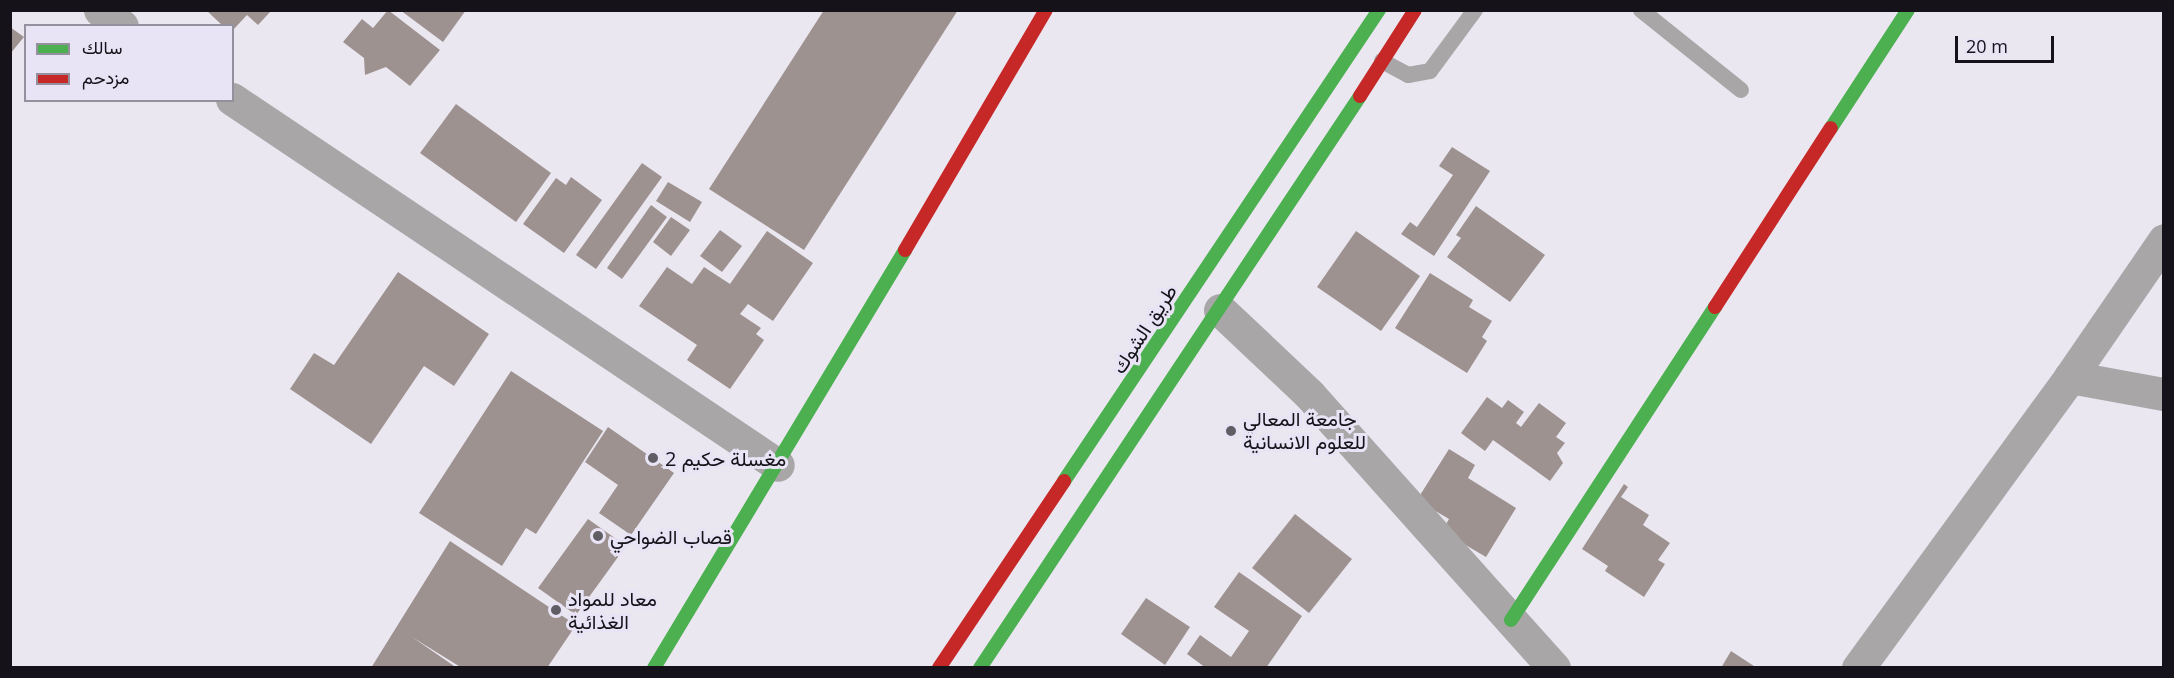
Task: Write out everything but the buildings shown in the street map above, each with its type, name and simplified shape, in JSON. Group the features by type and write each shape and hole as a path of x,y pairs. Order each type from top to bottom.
{"main road":[{"path":"654,668 778,465 1046,10"},
{"name":"طريق الشوك","path":"939,668 1379,10"},
{"path":"984,661 1220,310 1415,10"},
{"path":"1510,620 1908,10"}],"street":[{"path":"100,10 119,24"},
{"path":"234,100 778,465"},
{"path":"1858,668 2070,377 2163,240"},
{"path":"1220,310 1310,394 1554,668"},
{"path":"2070,377 2163,394"}],"lane":[{"path":"1382,61 1408,75 1430,71 1475,10"},
{"path":"1641,10 1741,90"},
{"path":"984,661 1007,668"}],"traffic: fast":[{"path":"1064,481 1379,10"},
{"path":"1831,128 1908,10"},
{"path":"980,668 1360,96"},
{"path":"654,668 905,250"},
{"path":"1511,620 1715,307"}],"traffic: jam":[{"path":"905,250 1046,10"},
{"path":"1360,96 1415,10"},
{"path":"1715,307 1831,128"},
{"path":"939,668 1064,481"}],"place":[{"name":"جامعة المعالي للعلوم الانسانية","path":"1231,431"},
{"name":"مغسلة حكيم 2","path":"653,458"},
{"name":"قصاب الضواحي","path":"598,536"},
{"name":"معاد للمواد الغذائية","path":"556,610"}]}
